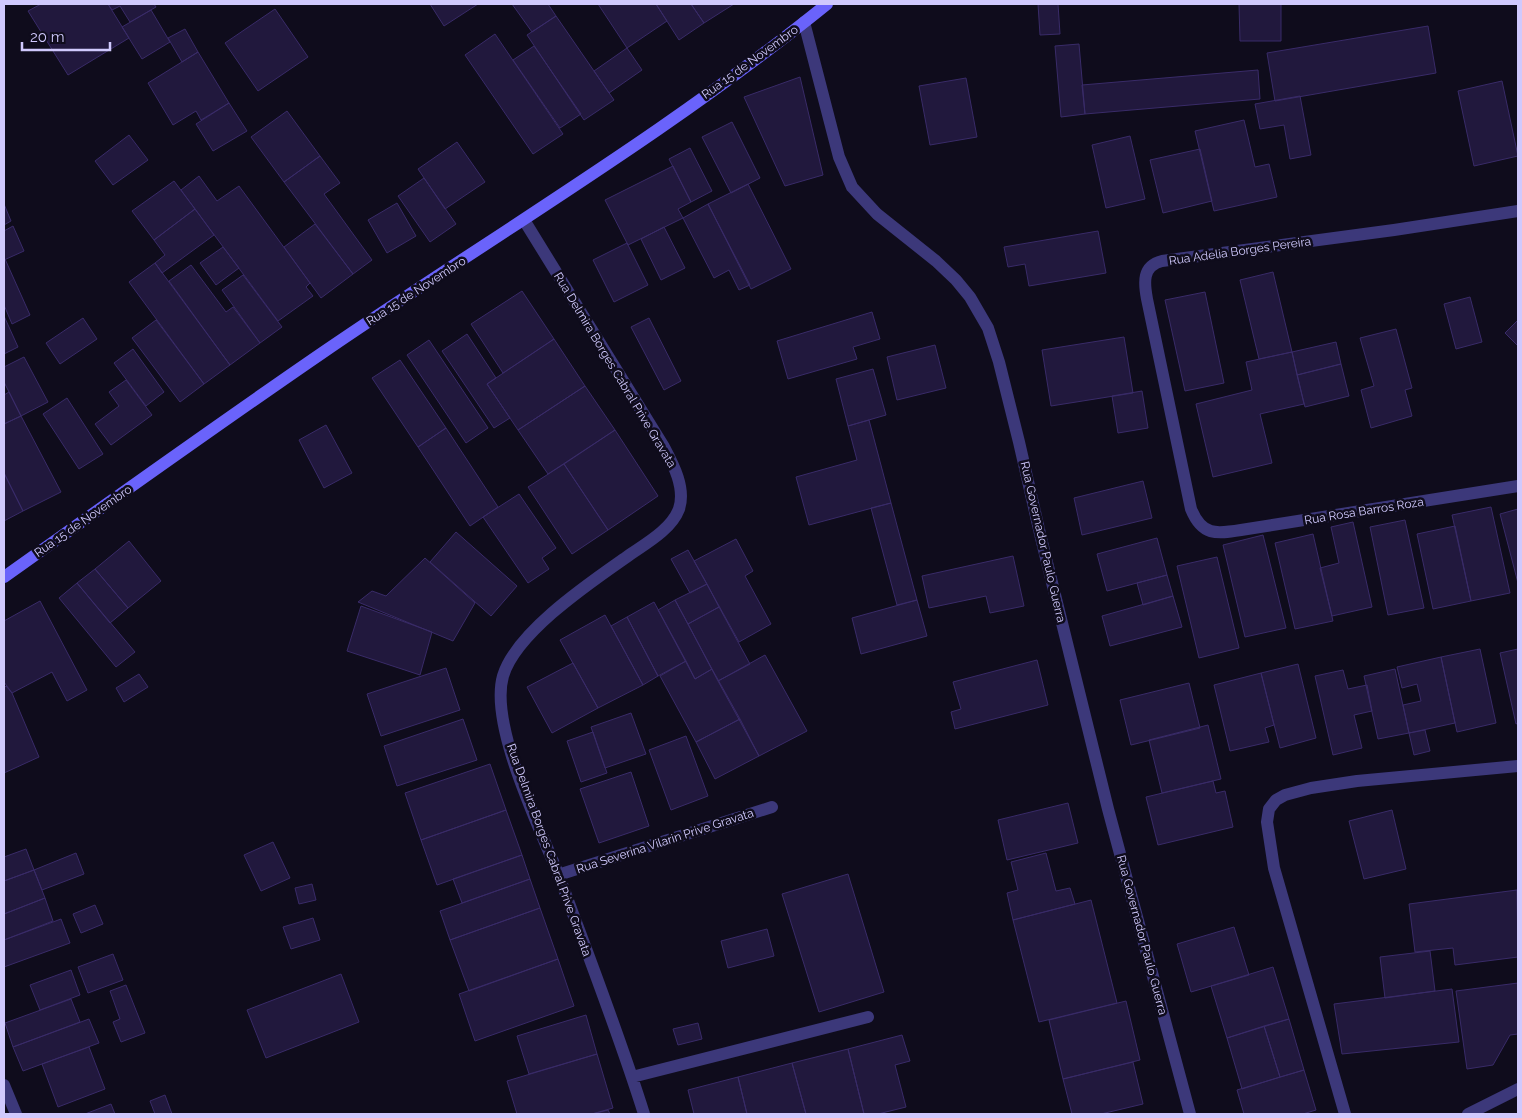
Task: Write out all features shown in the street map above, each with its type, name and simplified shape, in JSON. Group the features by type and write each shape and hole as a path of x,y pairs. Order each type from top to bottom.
{"main road":[{"name":"Rua 15 de Novembro","path":"4,577 326,351 524,220 694,103 826,4"}],"street":[{"name":"Rua Governador Paulo Guerra","path":"804,22 839,157 852,187 877,214 936,261 956,280 970,297 988,328 999,362 1019,442 1108,809 1190,1114"},
{"name":"Rua Adelia Borges Pereira","path":"1210,531 1201,527 1191,509 1146,299 1144,282 1147,270 1156,263 1179,258 1385,232 1518,211"},
{"name":"Rua Delmira Borges Cabral Prive Gravata","path":"524,220 664,447 673,464 680,486 679,508 672,521 653,539 590,582 530,633 513,656 503,676 501,697 502,716 520,780 558,875 644,1114"},
{"name":"Rua Rosa Barros Roza","path":"1210,531 1221,533 1251,529 1518,486"},
{"path":"1345,1114 1274,868 1266,822 1268,809 1276,800 1285,795 1311,788 1357,781 1518,767"},
{"name":"Rua Severina Vilarin Prive Gravata","path":"558,875 772,807"},
{"path":"632,1077 868,1017"},
{"path":"4,1085 16,1114"},
{"path":"1468,1114 1518,1089"}],"building":[{"path":"41,4 108,4 129,38 68,75 28,11"},
{"path":"108,4 154,4 156,7 130,22 120,6 112,10"},
{"path":"430,4 478,4 444,26"},
{"path":"512,4 548,4 556,16 532,32"},
{"path":"598,4 656,4 667,21 627,48"},
{"path":"656,4 691,4 704,23 679,40"},
{"path":"691,4 734,4 704,23"},
{"path":"1038,4 1058,4 1060,34 1040,35"},
{"path":"1239,4 1281,4 1281,41 1240,41"},
{"path":"275,9 308,57 258,91 225,43"},
{"path":"151,10 170,42 142,59 122,27"},
{"path":"556,16 614,100 584,120 527,35"},
{"path":"1428,26 1436,73 1275,101 1267,53"},
{"path":"185,29 198,52 182,62 168,38"},
{"path":"495,34 563,134 533,154 465,55"},
{"path":"1079,44 1085,114 1061,117 1055,46"},
{"path":"534,46 581,114 560,128 513,60"},
{"path":"627,48 642,70 609,93 594,71"},
{"path":"198,52 229,103 201,120 196,111 173,125 148,83"},
{"path":"1258,70 1260,99 1085,114 1082,85"},
{"path":"800,77 823,175 785,186 744,97"},
{"path":"966,78 977,137 930,145 919,86"},
{"path":"1502,81 1518,156 1474,166 1458,91"},
{"path":"1300,96 1311,155 1290,159 1284,125 1260,129 1255,104"},
{"path":"229,103 247,131 213,151 196,124"},
{"path":"287,111 320,156 284,182 251,137"},
{"path":"1244,120 1255,167 1269,164 1277,197 1214,211 1195,131"},
{"path":"732,122 760,178 731,193 702,137"},
{"path":"129,135 148,160 113,185 95,161"},
{"path":"1130,136 1145,199 1106,208 1092,145"},
{"path":"457,142 485,182 445,209 418,169"},
{"path":"690,148 712,191 691,202 669,159"},
{"path":"1200,149 1212,201 1163,213 1150,160"},
{"path":"320,156 340,183 324,194 372,260 353,274 284,182"},
{"path":"673,166 691,202 678,209 683,218 628,245 605,200"},
{"path":"199,176 217,201 239,186 310,283 306,287 313,296 278,321 181,190"},
{"path":"424,178 456,224 430,242 398,196"},
{"path":"174,181 195,209 154,240 132,211"},
{"path":"748,184 791,269 751,289 708,204"},
{"path":"397,203 416,236 387,253 368,220"},
{"path":"4,204 11,221 4,225"},
{"path":"708,204 750,285 739,290 729,270 714,278 683,218"},
{"path":"195,209 214,235 162,273 155,263 165,255 154,240"},
{"path":"315,224 353,274 321,298 284,247"},
{"path":"13,226 24,251 4,260 4,231"},
{"path":"664,227 685,268 661,280 641,239"},
{"path":"1098,231 1106,273 1029,286 1025,264 1008,267 1004,247"},
{"path":"627,243 648,285 614,302 593,260"},
{"path":"223,247 239,268 216,285 200,263"},
{"path":"5,259 30,315 12,324 4,305"},
{"path":"155,263 230,365 204,384 129,282"},
{"path":"191,265 226,312 233,307 260,343 230,365 169,281"},
{"path":"1273,272 1292,352 1259,359 1240,280"},
{"path":"243,275 282,327 260,343 222,290"},
{"path":"522,291 554,339 503,373 471,324"},
{"path":"1205,292 1224,383 1185,391 1165,300"},
{"path":"1470,297 1482,342 1456,349 1444,304"},
{"path":"872,312 880,339 853,347 857,359 788,379 777,341"},
{"path":"4,316 18,347 4,354"},
{"path":"83,318 97,339 60,364 46,343"},
{"path":"649,318 681,381 664,390 631,327"},
{"path":"156,320 204,384 180,402 132,338"},
{"path":"1518,320 1518,346 1505,333"},
{"path":"1396,329 1412,388 1405,390 1412,416 1371,428 1361,390 1374,386 1360,338"},
{"path":"467,334 496,378 487,384 510,418 494,428 442,351"},
{"path":"1124,337 1133,393 1051,406 1042,350"},
{"path":"554,339 585,386 518,430 487,384"},
{"path":"429,340 488,428 466,443 407,355"},
{"path":"1336,342 1341,364 1297,375 1292,352"},
{"path":"935,345 946,388 897,400 887,357"},
{"path":"133,349 164,392 146,406 114,363"},
{"path":"1292,352 1304,404 1260,414 1272,463 1213,477 1196,404 1252,390 1246,362"},
{"path":"24,357 48,402 21,416 4,382 4,367"},
{"path":"400,360 446,428 418,447 372,378"},
{"path":"1341,364 1349,396 1305,407 1297,375"},
{"path":"873,369 886,415 848,426 836,379"},
{"path":"126,380 152,415 111,445 95,424 119,406 109,392"},
{"path":"585,386 615,430 548,474 518,430"},
{"path":"1142,391 1148,428 1118,433 1112,396"},
{"path":"9,392 21,416 4,424 4,395"},
{"path":"67,398 103,454 79,469 43,414"},
{"path":"21,416 61,492 23,511 4,473 4,424"},
{"path":"869,420 891,503 809,525 796,477 857,460 848,426"},
{"path":"326,425 352,473 324,488 299,440"},
{"path":"446,428 498,507 470,526 418,447"},
{"path":"615,430 658,496 608,530 564,464"},
{"path":"564,464 608,530 572,554 528,487"},
{"path":"4,473 23,511 4,521"},
{"path":"1143,481 1152,518 1082,535 1074,498"},
{"path":"519,494 556,548 542,558 549,569 528,583 483,517"},
{"path":"891,503 917,600 897,605 871,508"},
{"path":"1491,507 1510,593 1471,601 1452,515"},
{"path":"1518,509 1518,583 1500,514"},
{"path":"1405,520 1424,608 1388,615 1370,527"},
{"path":"1353,522 1372,607 1332,616 1320,568 1339,563 1331,527"},
{"path":"1455,526 1471,601 1433,609 1417,534"},
{"path":"456,532 517,586 491,616 430,562"},
{"path":"1313,534 1333,621 1295,629 1275,543"},
{"path":"1263,535 1286,628 1245,637 1223,545"},
{"path":"1157,538 1167,575 1107,591 1097,554"},
{"path":"736,539 753,571 745,576 771,624 739,642 694,561"},
{"path":"129,541 161,581 128,608 95,569"},
{"path":"688,550 707,584 690,593 671,559"},
{"path":"1013,556 1024,606 990,613 986,596 929,608 922,576"},
{"path":"1217,557 1239,648 1199,658 1177,566"},
{"path":"425,558 475,603 453,641 358,602 372,591 386,596"},
{"path":"95,569 128,608 110,623 77,583"},
{"path":"1167,575 1173,596 1143,605 1137,583"},
{"path":"77,583 135,652 116,667 59,598"},
{"path":"707,584 719,607 688,624 675,600"},
{"path":"1173,596 1182,627 1110,646 1102,616"},
{"path":"675,600 712,669 695,679 658,610"},
{"path":"917,600 927,636 861,654 852,618"},
{"path":"40,601 87,690 67,701 52,672 12,693 4,682 4,621"},
{"path":"654,602 686,661 658,676 627,617"},
{"path":"361,606 432,632 420,675 347,651"},
{"path":"719,607 750,664 718,681 688,624"},
{"path":"605,615 643,685 598,708 560,640"},
{"path":"627,617 658,676 643,685 611,626"},
{"path":"1480,649 1496,723 1457,732 1441,657"},
{"path":"1518,649 1518,723 1516,724 1500,653"},
{"path":"765,655 807,731 759,756 718,681"},
{"path":"1441,657 1455,723 1409,733 1403,705 1421,701 1417,684 1402,688 1397,667"},
{"path":"1037,660 1048,705 955,729 951,712 961,709 953,682"},
{"path":"686,661 695,679 712,669 740,719 696,742 660,676"},
{"path":"573,663 598,708 552,733 527,687"},
{"path":"1298,664 1316,738 1280,748 1261,673"},
{"path":"446,668 460,710 381,736 367,694"},
{"path":"1395,669 1409,733 1378,739 1364,676"},
{"path":"1343,670 1348,689 1367,685 1372,711 1354,715 1362,748 1333,755 1315,676"},
{"path":"1261,673 1274,725 1265,728 1269,742 1230,751 1214,685"},
{"path":"139,674 148,687 124,702 116,688"},
{"path":"1189,683 1200,728 1131,745 1120,700"},
{"path":"6,686 12,693 39,757 4,773 4,688"},
{"path":"631,713 646,754 605,768 591,727"},
{"path":"463,719 477,760 397,786 384,746"},
{"path":"740,719 759,756 715,779 696,742"},
{"path":"1208,725 1221,779 1162,793 1149,740"},
{"path":"1425,730 1430,751 1414,755 1409,733"},
{"path":"593,732 607,773 581,782 567,741"},
{"path":"686,736 708,796 671,810 649,750"},
{"path":"490,764 506,810 421,840 405,793"},
{"path":"631,772 649,826 599,843 580,789"},
{"path":"1213,781 1216,793 1225,791 1233,827 1158,845 1146,797"},
{"path":"1068,803 1078,843 1007,860 998,820"},
{"path":"506,810 522,855 437,885 421,840"},
{"path":"1392,810 1406,869 1364,879 1349,821"},
{"path":"273,842 290,878 261,891 244,855"},
{"path":"26,849 34,870 4,881 4,857"},
{"path":"76,853 84,874 42,890 34,870"},
{"path":"1046,853 1056,891 1070,888 1075,904 1013,920 1007,893 1018,890 1011,862"},
{"path":"522,855 530,879 462,903 453,879"},
{"path":"34,870 45,898 4,914 4,881"},
{"path":"848,874 884,992 819,1012 782,894"},
{"path":"530,879 540,908 450,940 440,911"},
{"path":"312,884 316,900 299,904 295,888"},
{"path":"1517,890 1518,957 1455,965 1453,948 1415,952 1409,904"},
{"path":"45,898 53,921 4,940 4,914"},
{"path":"1091,900 1117,1003 1039,1022 1013,920"},
{"path":"95,905 103,924 81,933 73,914"},
{"path":"540,908 558,959 469,991 450,940"},
{"path":"313,918 320,940 291,949 283,927"},
{"path":"61,919 70,943 4,967 4,940"},
{"path":"1234,927 1249,975 1191,992 1177,944"},
{"path":"767,929 774,956 728,968 721,941"},
{"path":"1430,951 1435,991 1385,998 1380,957"},
{"path":"113,954 123,980 88,993 78,967"},
{"path":"558,959 574,1006 475,1041 459,994"},
{"path":"1273,967 1289,1019 1227,1038 1211,986"},
{"path":"71,970 80,995 40,1010 30,985"},
{"path":"341,974 359,1022 266,1058 247,1010"},
{"path":"1518,983 1518,1034 1510,1035 1493,1065 1467,1069 1456,991"},
{"path":"126,985 145,1033 121,1042 113,1022 120,1019 110,991"},
{"path":"1452,989 1459,1042 1342,1054 1334,1004"},
{"path":"71,999 80,1022 13,1047 5,1023"},
{"path":"1126,1001 1140,1060 1063,1079 1049,1020"},
{"path":"586,1015 597,1054 529,1074 517,1036"},
{"path":"89,1019 99,1043 23,1071 13,1047"},
{"path":"1289,1019 1304,1070 1280,1077 1264,1026"},
{"path":"698,1023 702,1039 678,1045 673,1029"},
{"path":"1264,1026 1280,1077 1242,1089 1227,1038"},
{"path":"902,1035 910,1061 895,1065 906,1107 878,1114 864,1114 848,1049"},
{"path":"89,1047 105,1089 58,1107 42,1064"},
{"path":"848,1049 864,1114 806,1114 792,1063"},
{"path":"597,1054 613,1108 592,1114 517,1114 507,1081"},
{"path":"1133,1062 1143,1104 1101,1114 1072,1114 1063,1079"},
{"path":"792,1063 806,1114 747,1114 738,1077"},
{"path":"1304,1070 1316,1110 1303,1114 1244,1114 1237,1090"},
{"path":"738,1077 747,1114 694,1114 688,1090"},
{"path":"165,1095 172,1114 155,1114 150,1101"},
{"path":"111,1104 115,1114 85,1114"},
{"path":"608,1110 610,1114 592,1114"}]}
